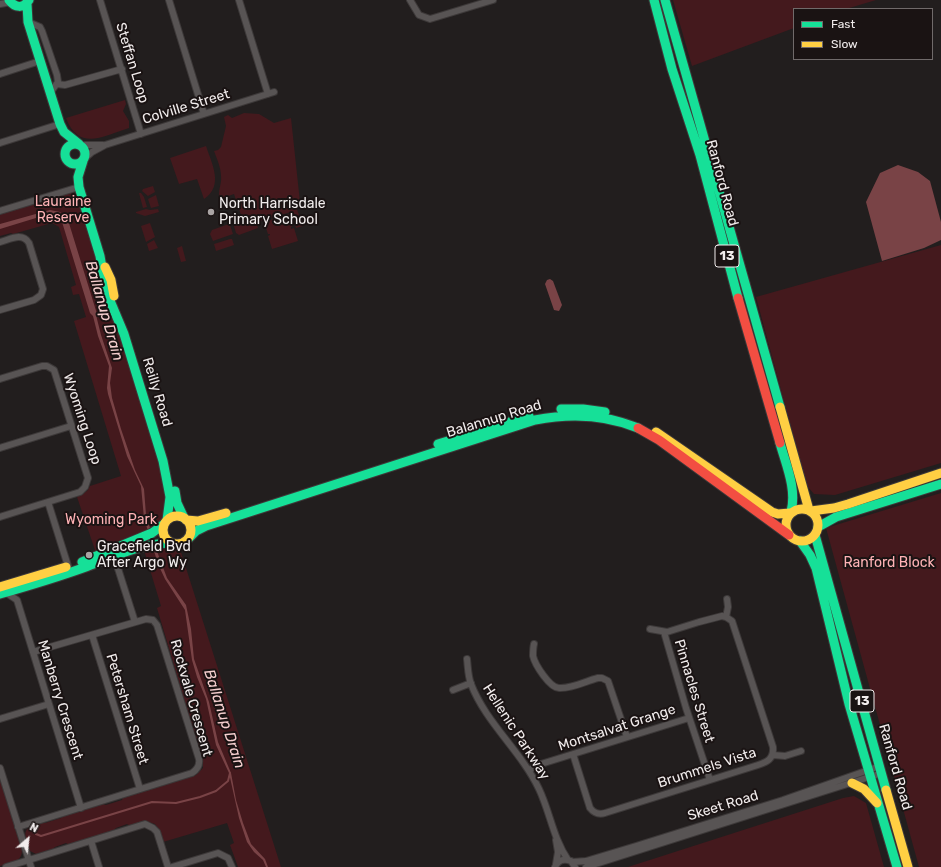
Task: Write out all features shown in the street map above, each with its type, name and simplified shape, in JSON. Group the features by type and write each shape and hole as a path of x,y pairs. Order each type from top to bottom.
{"street":[{"name":"Steffan Loop","path":"100,0 141,134"},
{"path":"169,0 204,114"},
{"name":"Colville Street","path":"83,160 92,152 105,145 271,93 239,0"},
{"path":"410,0 419,15 430,19 493,0"},
{"name":"Ranford Road","path":"654,0 672,69 700,155 745,325 793,488 794,501 791,513"},
{"name":"Ranford Road","path":"665,0 810,510"},
{"path":"0,4 10,1 25,4 28,21 62,128 66,151 65,156 70,162 76,164 83,160 86,153 80,145 62,128"},
{"path":"28,21 40,28 42,31 57,75 57,84 50,93"},
{"path":"0,74 40,61"},
{"path":"57,84 66,85 122,69"},
{"path":"0,143 62,128"},
{"path":"66,151 70,145 80,145"},
{"name":"Colville Street","path":"80,145 105,145"},
{"name":"Reilly Road","path":"83,160 78,177 79,187 100,256 111,280 123,332 163,461 170,497 166,522"},
{"name":"Reilly Road","path":"70,162 78,177"},
{"path":"0,211 79,187"},
{"path":"0,242 17,237 28,240 43,289 41,295 34,300 0,310"},
{"name":"Wyoming Loop","path":"0,379 42,366 50,368 56,374 71,426 88,476 87,484 80,492 0,517"},
{"name":"Balannup Road","path":"188,539 196,531 206,526 548,411 576,408 590,409 625,416 646,426 666,438 772,512 778,514 791,513"},
{"name":"Balannup Road","path":"185,519 198,520 216,516 501,427 541,418 580,414 602,417 628,424 652,436 789,535"},
{"path":"0,448 71,426"},
{"name":"Reilly Road","path":"163,461 170,471 173,479 177,503 185,519"},
{"path":"791,513 800,508 810,510 841,506 941,473"},
{"path":"800,541 808,540 816,531 836,517 941,484"},
{"path":"48,502 68,566"},
{"name":"13","path":"810,510 818,519 816,531"},
{"name":"13","path":"791,513 787,517 786,524 789,535 800,541"},
{"path":"175,516 185,519 191,527 191,532 188,539 180,544 148,544 23,587 2,588 68,566 152,534 175,516"},
{"path":"166,522 163,535 171,543"},
{"name":"Ranford Road","path":"816,531 908,867"},
{"name":"Ranford Road","path":"800,541 810,555 816,568 849,704 897,867"},
{"path":"114,556 135,622"},
{"path":"2,588 17,600 23,587"},
{"path":"650,629 664,632 719,617 726,617 728,607 727,599"},
{"name":"Manberry Crescent","path":"17,600 81,808"},
{"name":"Brummels Vista","path":"573,754 590,808 594,813 598,814 767,762 773,755 773,747 734,624 726,617"},
{"name":"Rockvale Crescent","path":"18,827 192,773 198,768 199,759 157,624 153,620 147,618 33,652"},
{"name":"Pinnacles Street","path":"664,632 689,718 710,780"},
{"name":"Petersham Street","path":"92,635 140,789"},
{"path":"534,644 534,656 540,670 556,688 564,688 598,678 608,681 627,737"},
{"name":"Hellenic Parkway","path":"467,659 468,673 471,683 481,704 529,770 544,799 556,839 558,852 556,866"},
{"path":"453,690 471,683"},
{"path":"0,719 49,704"},
{"name":"Montsalvat Grange","path":"529,770 542,764 689,718"},
{"path":"773,755 785,756 801,751"},
{"path":"0,768 31,867"},
{"name":"Skeet Road","path":"556,866 561,860 572,863 586,861 881,769"},
{"name":"Skeet Road","path":"586,867 852,783 869,773"},
{"path":"852,783 864,789 878,804"},
{"path":"6,867 145,824 149,825 157,832 168,867"},
{"name":"Hellenic Parkway","path":"556,839 572,863"},
{"path":"91,841 99,867"},
{"path":"172,867 218,853 229,859 232,867"}],"green space":[{"path":"673,0 876,0 849,8 793,8 793,28 692,66"},
{"path":"125,100 126,104 123,111 129,121 129,128 110,135 93,139 85,138 78,135 71,129 66,118"},
{"path":"244,113 259,114 274,123 291,118 300,202 295,204 303,226 296,228 291,212 260,221 258,221 255,214 242,218 234,194 220,199 219,193 221,173 214,151 221,147 226,126 224,117 228,115 232,118"},
{"path":"206,146 215,174 215,181 214,188 204,199 197,179 179,184 170,158"},
{"path":"153,186 155,192 148,196 142,191 143,189"},
{"path":"72,192 79,198 167,487 164,518 158,528 96,553 77,497 87,491 90,486 121,476 74,321 86,317 79,294 73,295 71,287 76,285 59,227 52,223 13,234 11,233 0,236 0,213"},
{"path":"139,193 141,193 144,197 147,207 143,208"},
{"path":"156,195 159,206 151,208 148,199"},
{"path":"146,209 158,209 159,212 145,216 136,213"},
{"path":"289,214 293,226 291,229 294,228 298,241 272,249 268,236 270,234 268,234 264,222"},
{"path":"254,216 258,228 239,235 236,233 233,223"},
{"path":"150,223 155,237 146,242 141,226"},
{"path":"229,224 233,234 213,241 210,234 212,230"},
{"path":"232,239 234,245 216,251 214,244"},
{"path":"154,240 158,248 149,251 147,244"},
{"path":"941,245 941,463 835,495 814,494 807,486 756,297"},
{"path":"182,246 186,261 181,262 177,248"},
{"name":"Ranford Block","path":"941,493 941,867 919,867 826,528"},
{"path":"156,546 180,549 281,867 238,867 230,845 234,843 227,823 163,842 160,832 155,824 145,821 130,826 127,824 114,830 69,845 66,843 36,854 28,850 25,834 31,827 42,822 45,823 103,804 106,805 122,800 123,797 196,775 203,768 203,763 157,608 161,606 144,550"},
{"path":"0,782 2,782 22,850 18,860 0,866"},
{"path":"854,796 866,803 884,867 628,867 843,798"}],"shaded area":[{"path":"898,165 918,172 930,181 941,222 941,240 924,248 882,261 866,202 880,173"},
{"path":"50,210 60,212 68,220 112,368 110,383 112,398 135,470 144,489 146,515 158,554 167,578 186,605 191,629 194,659 209,702 218,742 231,773 236,800 243,823 251,844 265,859 268,867 266,867 263,860 254,852 247,842 239,818 229,773 216,745 206,699 192,660 185,610 165,579 158,564 144,518 141,486 127,456 108,394 107,388 109,366 98,336 93,316 90,313 62,222 56,215 49,214 0,229 0,224"},
{"path":"550,279 553,281 562,305 559,311 554,310 545,284 547,280"}],"waterway":[{"name":"Ballanup Drain","path":"36,834 41,836 152,802 176,803 200,797 216,791 228,781 230,773"}],"traffic: fast":[{"path":"9,0 16,6 22,6 29,0"},
{"path":"654,0 672,69 700,155 738,298"},
{"path":"665,0 780,407"},
{"path":"27,4 28,22 60,124 64,132 79,144"},
{"path":"75,144 82,147 85,154 82,161 75,164 68,161 65,154 68,147 75,144"},
{"path":"83,161 78,177 79,187 100,256 104,279 111,303 124,334 163,461 170,497 167,520"},
{"path":"561,409 583,409 605,412"},
{"path":"438,444 529,416"},
{"path":"188,539 196,531 206,526 535,420 562,416 600,417 638,428"},
{"path":"780,443 792,486 793,495 791,512"},
{"path":"818,527 836,517 941,484"},
{"path":"175,491 177,503 184,518"},
{"path":"82,562 152,533 164,524"},
{"path":"815,535 886,790"},
{"path":"800,541 810,555 816,568 849,704 897,867"},
{"path":"0,594 83,568 137,548 171,543"}],"traffic: slow":[{"path":"105,267 111,280 114,296"},
{"path":"780,407 809,510"},
{"path":"656,432 772,512 778,514 790,513"},
{"path":"811,511 834,508 848,504 941,473"},
{"path":"799,509 805,509 814,513 818,525 814,537 805,541 799,541 790,537 786,528 786,522 790,513 799,509"},
{"path":"186,520 198,521 226,513"},
{"path":"177,516 187,520 191,530 187,540 177,544 167,540 163,530 167,520 177,516"},
{"path":"0,587 66,567"},
{"path":"852,783 864,789 877,803"},
{"path":"886,790 908,867"}],"traffic: jam":[{"path":"738,298 780,443"},
{"path":"638,428 659,440 789,535"}],"place":[{"name":"North Harrisdale Primary School","path":"211,212"},
{"name":"Gracefield Bvd After Argo Wy","path":"89,555"}],"park label":[{"name":"Lauraine Reserve","path":"63,210"},
{"name":"Wyoming Park","path":"111,520"}]}
